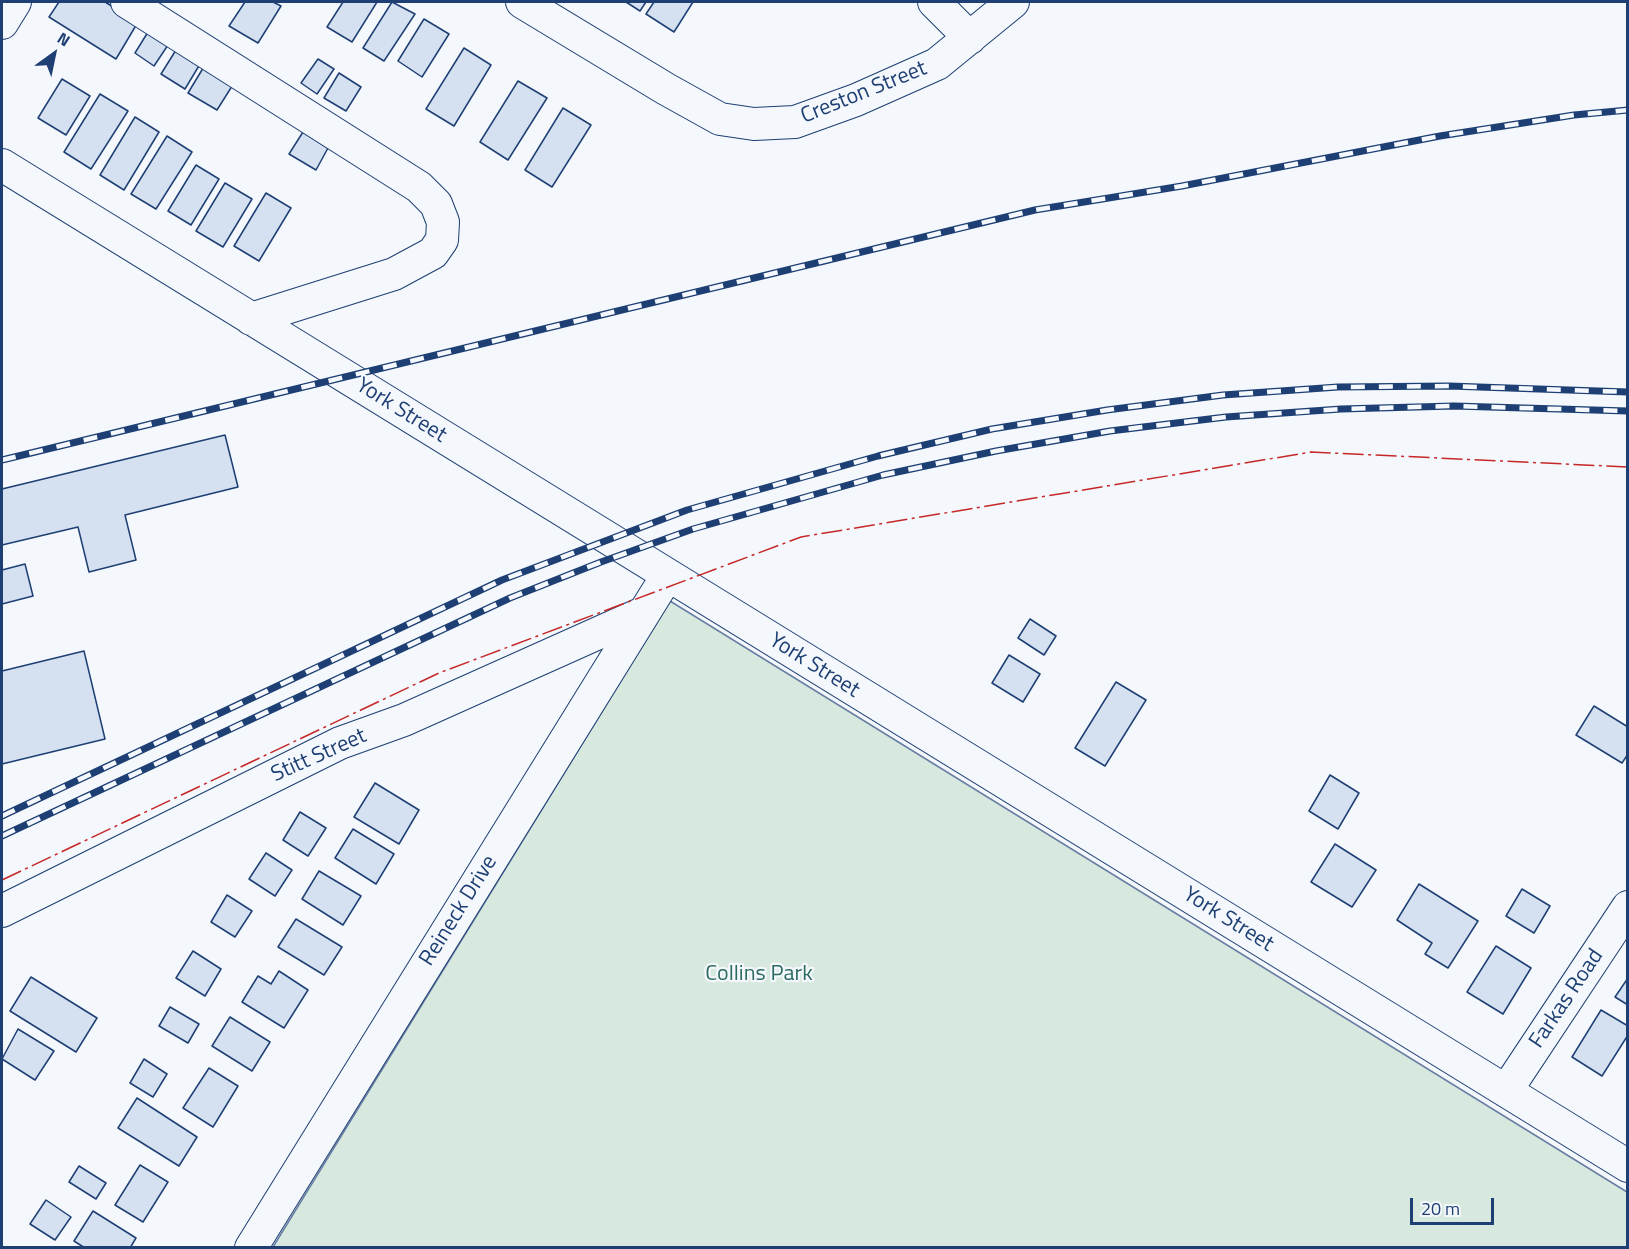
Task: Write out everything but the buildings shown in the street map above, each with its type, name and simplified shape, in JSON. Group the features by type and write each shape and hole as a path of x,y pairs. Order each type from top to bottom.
{"street":[{"path":"2,23 15,2"},
{"path":"127,2 419,187 436,204 443,222 442,240 433,253 394,274 251,319"},
{"name":"Creston Street","path":"522,2 720,119 754,124 795,122 856,100 937,64 1013,2"},
{"path":"934,2 970,38"},
{"name":"York Street","path":"2,165 1628,1166"},
{"name":"Reineck Drive","path":"251,1248 667,576"},
{"name":"Stitt Street","path":"2,911 340,743 404,720 643,613"},
{"name":"Farkas Road","path":"1506,1091 1628,907"}],"green space":[{"name":"Collins Park","path":"670,601 1627,1192 1627,1247 273,1247"}],"railway":[{"path":"2,460 1035,210 1182,186 1440,136 1574,115 1628,110"},
{"path":"2,816 502,580 687,510 878,456 992,429 1107,410 1223,395 1338,387 1449,386 1628,392"},
{"path":"2,836 510,598 693,529 883,475 996,451 1110,431 1226,417 1341,409 1454,406 1628,411"}],"power":[{"path":"2,880 439,673 801,537 1311,452 1628,467"}]}
